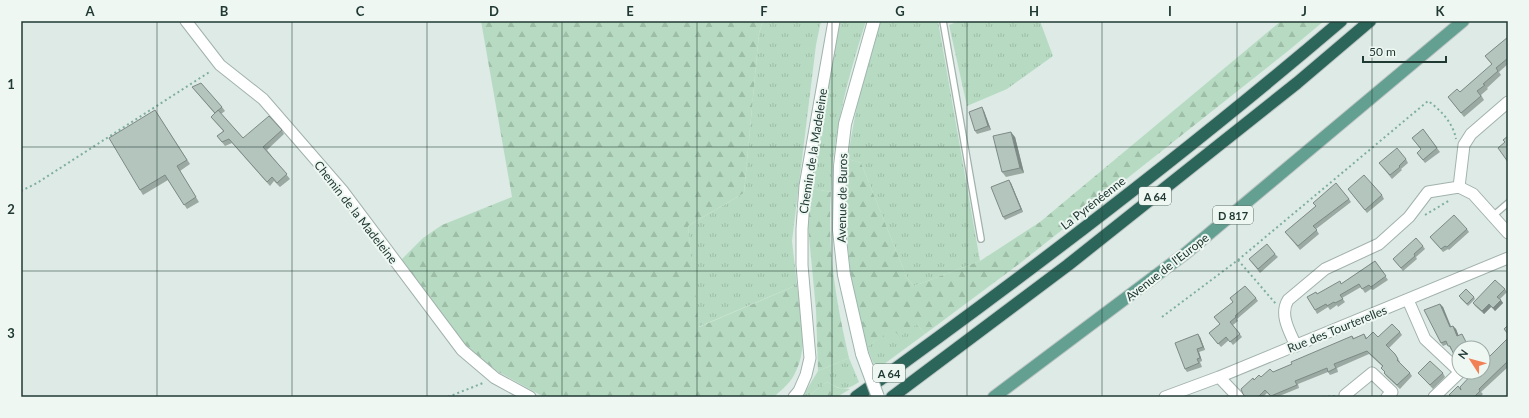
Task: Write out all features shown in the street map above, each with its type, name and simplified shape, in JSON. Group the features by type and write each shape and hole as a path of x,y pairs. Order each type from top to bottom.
{"highway":[{"name":"La Pyrénéenne","path":"856,397 1057,249 1284,69 1341,21"},
{"name":"A 64","path":"892,397 1068,265 1297,83 1370,21"}],"main road":[{"name":"Avenue de l'Europe","path":"994,397 1186,253 1463,21"}],"street":[{"name":"Chemin de la Madeleine","path":"186,21 220,65 263,99 342,190 462,350 495,378 530,397"},
{"name":"Chemin de la Madeleine","path":"794,397 799,391 806,375 810,358 802,265 802,222 805,186 834,21"},
{"name":"Avenue de Buros","path":"874,21 845,124 840,166 839,230 844,275 862,354 878,397"},
{"path":"1462,188 1464,145 1471,134 1508,102"},
{"path":"1296,346 1284,316 1285,306 1288,300 1325,269 1379,244 1408,217 1428,192 1462,188 1473,194 1494,215 1508,234"},
{"name":"Rue des Tourterelles","path":"1165,397 1296,346 1508,258"},
{"path":"1408,300 1425,339 1451,364"},
{"path":"1347,397 1345,395 1372,372 1392,392 1387,397"},
{"path":"1219,377 1238,397"},
{"path":"1434,397 1452,380"}],"lane":[{"path":"943,21 982,239"},
{"path":"1494,215 1508,203"}],"path":[{"path":"21,191 37,183 220,65"},
{"path":"1162,317 1238,260 1428,101 1442,113 1454,130 1455,146 1464,145"},
{"path":"1420,218 1462,188"},
{"path":"1238,260 1274,304 1285,306"},
{"path":"448,397 495,378"}],"green space":[{"path":"481,21 763,21 759,33 744,193 688,226 699,327 797,285 803,332 801,355 793,377 774,397 544,397 495,370 459,341 399,262 423,238 442,225 512,197"},
{"path":"763,21 821,21 816,45 792,241 797,285 698,327 688,226 744,193 759,33"},
{"path":"839,21 866,21 844,98 833,157 831,192 810,188"},
{"path":"881,21 938,21 980,261 914,286 907,278 861,163 848,159 861,89"},
{"path":"959,21 1040,21 1053,56 1007,89 967,106 949,25"},
{"path":"1281,21 1324,21 1019,264 925,334 917,324 900,337 893,329 867,347 855,299 848,254 846,208 848,159 861,163 907,278 914,286 980,261 1040,222"},
{"path":"810,188 831,192 830,235 834,276 840,316 849,358 818,371 816,310 808,226"},
{"path":"917,324 925,334 876,370 867,347 893,328"},
{"path":"849,358 859,382 847,388 840,388 827,382 807,397 802,397 818,371"},
{"path":"827,382 838,388 850,389 837,397 807,397"}],"building":[{"path":"1508,37 1508,58 1496,68 1498,71 1477,91 1481,96 1461,113 1448,97 1457,89 1460,92 1492,64 1485,56"},
{"path":"201,83 222,107 218,110 243,138 269,116 282,130 263,147 287,174 277,183 272,177 267,182 229,139 222,142 217,136 224,131 211,117 215,113 192,87"},
{"path":"982,107 988,126 975,131 969,112"},
{"path":"155,110 187,160 177,166 196,197 184,205 165,175 140,190 109,138"},
{"path":"1423,129 1437,148 1423,160 1417,153 1421,149 1412,138"},
{"path":"1011,132 1020,168 1002,172 993,136"},
{"path":"1508,136 1508,162 1498,148 1505,142 1503,140"},
{"path":"1397,148 1406,159 1399,166 1400,167 1390,175 1379,163"},
{"path":"1364,175 1382,195 1365,210 1348,189"},
{"path":"1009,180 1021,209 1003,217 991,187"},
{"path":"1336,183 1349,199 1313,226 1317,230 1298,246 1285,232 1316,206 1313,203"},
{"path":"1454,215 1467,229 1447,247 1445,246 1441,249 1430,237"},
{"path":"1416,238 1423,246 1414,254 1415,256 1401,268 1393,259"},
{"path":"1267,244 1275,254 1258,269 1249,259"},
{"path":"1375,261 1386,276 1371,287 1369,285 1362,289 1359,284 1340,295 1343,299 1327,306 1326,304 1315,310 1307,297 1316,292 1317,294 1340,281 1341,284"},
{"path":"1495,280 1505,289 1497,297 1501,300 1493,308 1489,304 1482,311 1473,303"},
{"path":"1245,286 1256,298 1230,322 1240,334 1230,342 1226,337 1218,344 1209,333 1220,324 1214,317 1233,302 1230,298"},
{"path":"1466,289 1474,297 1467,304 1459,296"},
{"path":"1440,304 1450,327 1453,326 1457,336 1462,334 1465,340 1451,340 1451,348 1448,346 1446,341 1441,343 1424,310"},
{"path":"1392,324 1400,332 1386,345 1395,354 1398,359 1397,360 1410,373 1397,385 1384,373 1385,372 1381,368 1383,366 1367,351 1334,364 1336,368 1328,372 1327,368 1295,381 1297,385 1271,396 1265,390 1258,397 1246,397 1243,394 1241,389 1253,378 1254,380 1259,375 1261,377 1270,369 1273,372 1292,364 1291,362 1352,336 1353,339 1364,334 1366,339 1373,332 1378,337"},
{"path":"1508,325 1508,334 1504,329"},
{"path":"1198,334 1203,347 1197,349 1200,358 1197,359 1199,363 1185,369 1175,343"},
{"path":"1508,338 1508,361 1491,377 1491,355"},
{"path":"1430,361 1443,373 1430,385 1418,373"},
{"path":"1467,380 1488,380 1479,389 1480,391 1474,397 1450,397 1451,396 1449,395 1458,386 1461,390 1460,387"}]}
